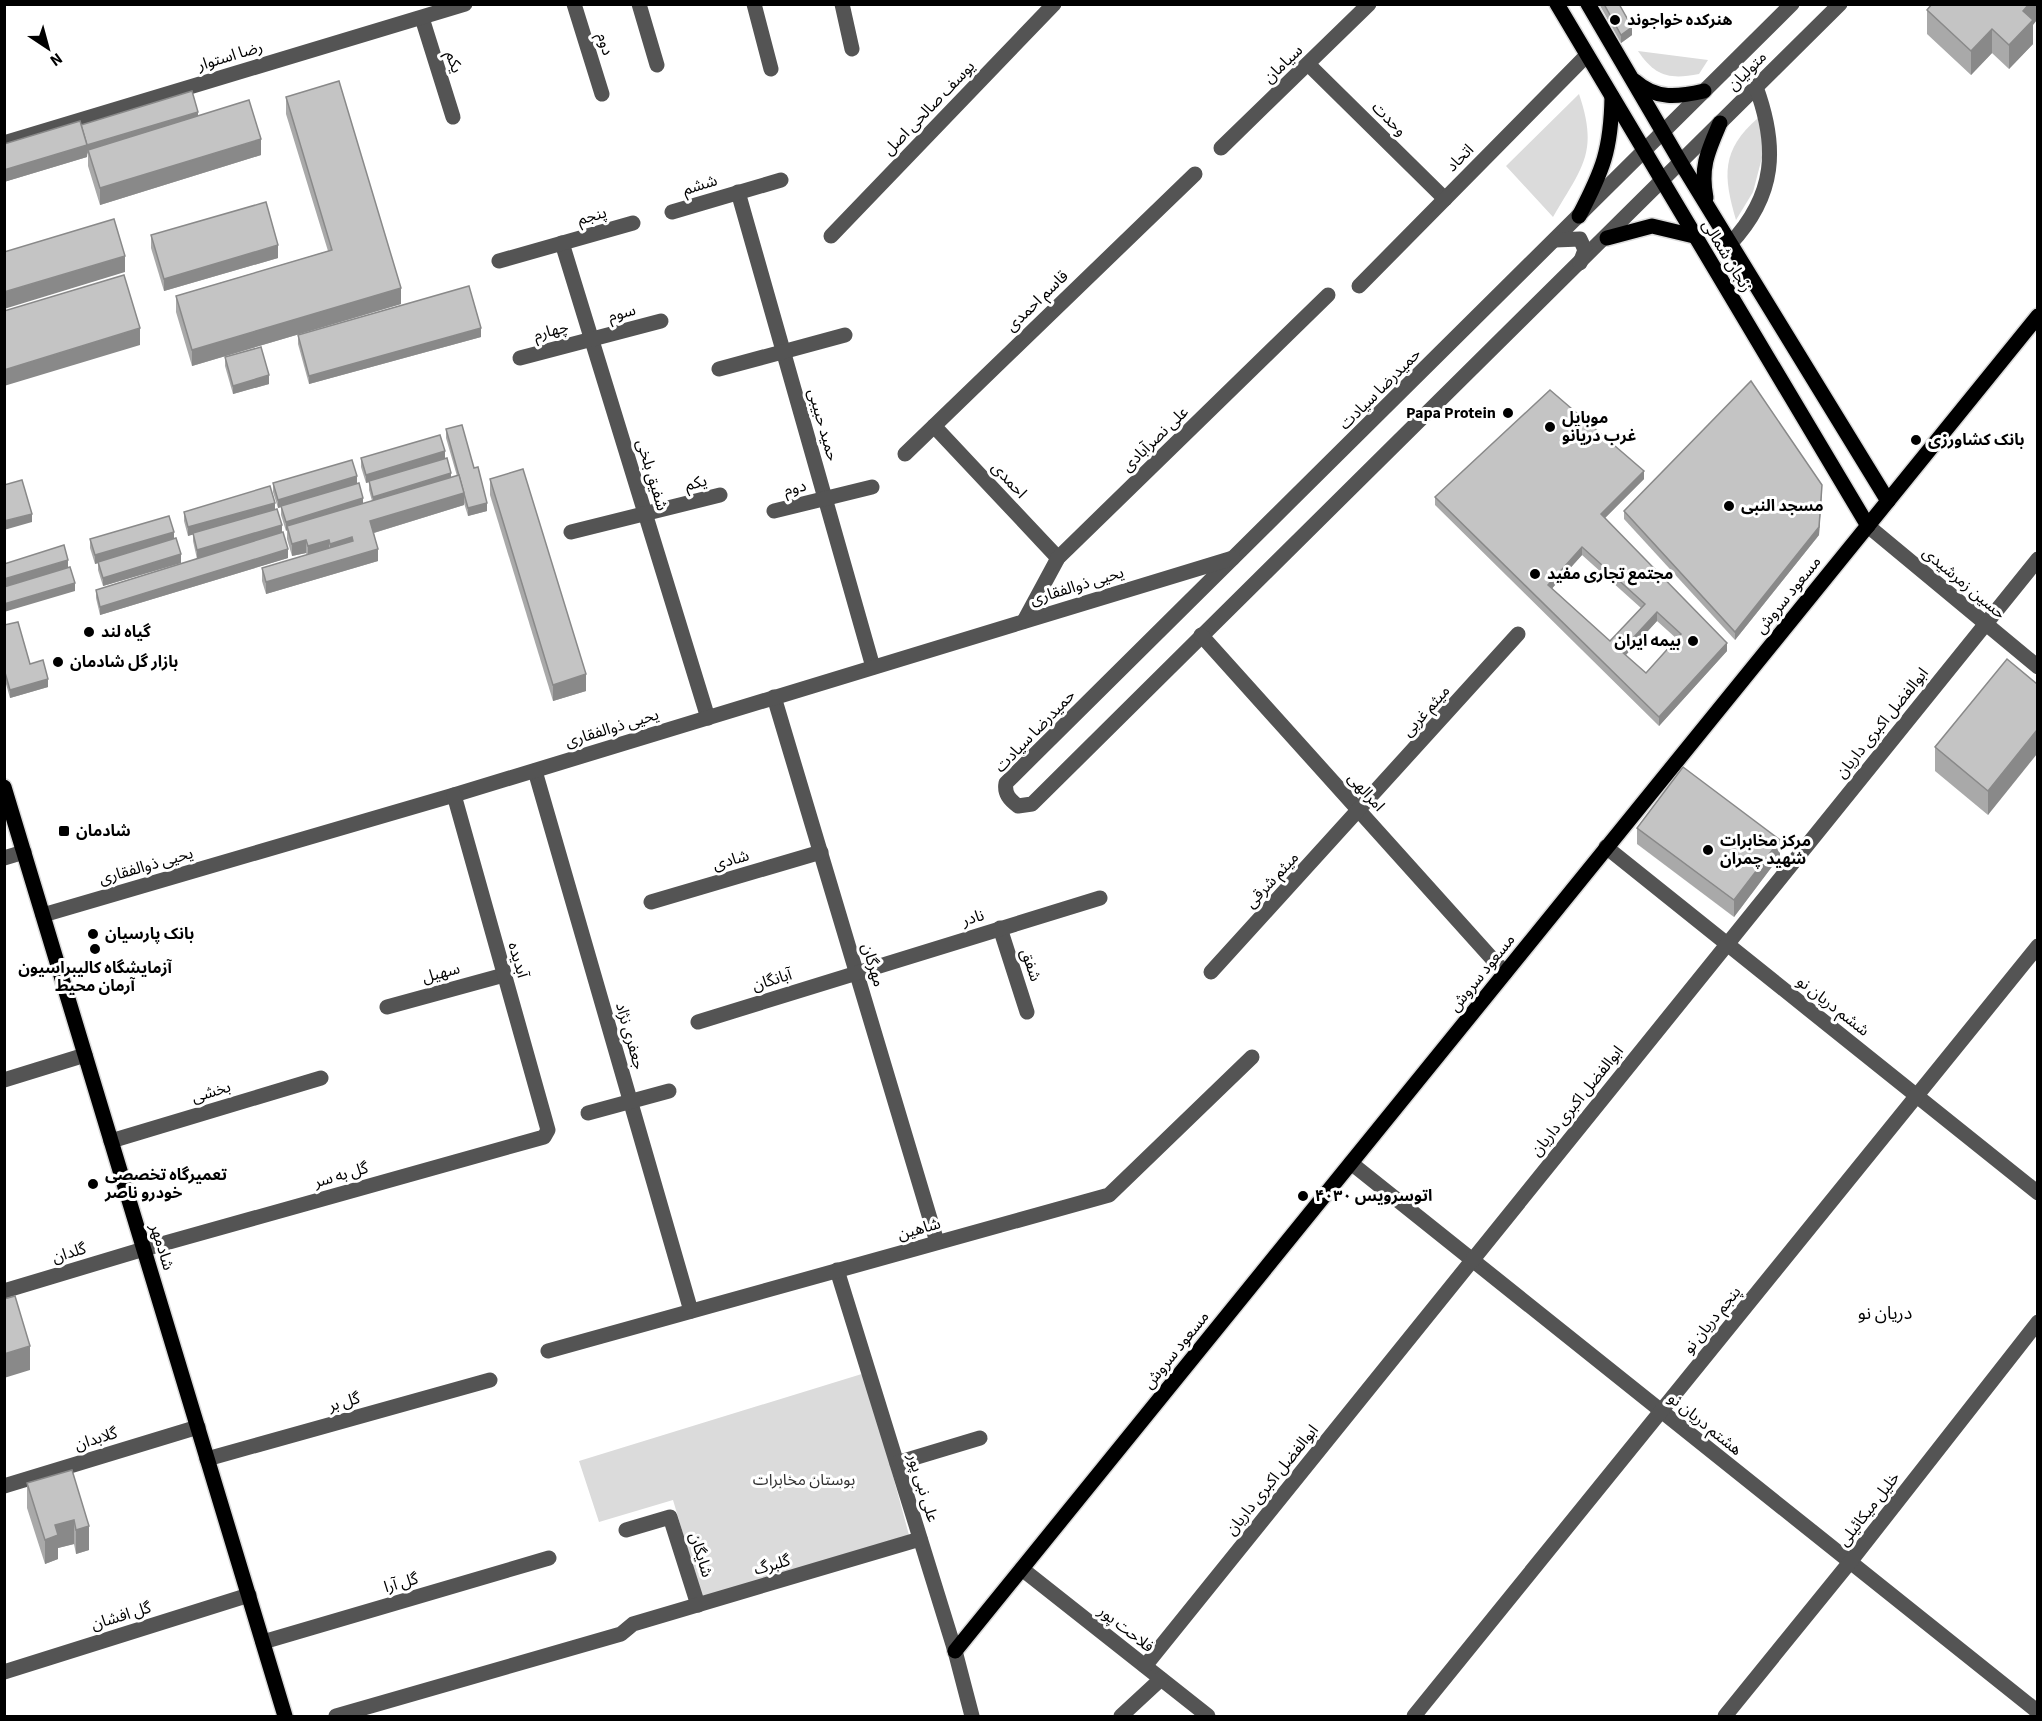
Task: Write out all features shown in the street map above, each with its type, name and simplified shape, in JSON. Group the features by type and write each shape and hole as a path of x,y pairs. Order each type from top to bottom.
{"main road":[{"name":"زنجان شمالی","path":"1557,4 1868,526"},
{"name":"زنجان شمالی","path":"1588,4 1681,163 1888,501"},
{"path":"1630,77 1644,89 1660,96 1682,96 1704,91"},
{"path":"1579,216 1601,175 1611,135 1612,97"},
{"path":"1708,207 1703,183 1704,160 1720,123"},
{"path":"1607,238 1652,226 1694,236"},
{"name":"مسعود سروش","path":"955,1651 2037,316"},
{"name":"شادمهر","path":"4,787 285,1716"}],"street":[{"name":"رضا استوار","path":"4,143 465,4"},
{"name":"دوم","path":"574,4 602,94"},
{"path":"639,4 657,65"},
{"path":"754,4 771,69"},
{"path":"842,4 852,49"},
{"name":"یوسف صالحی اصل","path":"831,236 1054,4"},
{"name":"سیامان","path":"1221,148 1369,4"},
{"name":"متولیان","path":"1663,133 1792,4"},
{"name":"متولیان","path":"1681,163 1840,4"},
{"name":"یکم","path":"422,18 453,117"},
{"name":"اتحاد","path":"1359,286 1587,55"},
{"name":"وحدت","path":"1308,64 1445,199"},
{"path":"1730,244 1744,229 1758,204 1772,149 1769,126 1756,87"},
{"name":"حمیدرضا سیادت","path":"1663,133 1006,783 1006,794 1011,801 1018,806 1032,804 1200,635 1579,266 1681,163"},
{"name":"قاسم احمدی","path":"905,454 1195,174"},
{"path":"738,192 782,180"},
{"name":"ششم","path":"672,212 738,192"},
{"name":"حمید حبیبی","path":"738,192 873,667"},
{"name":"پنجم","path":"562,243 633,223"},
{"path":"1555,240 1575,238 1583,242 1585,250 1579,266"},
{"path":"499,261 562,243"},
{"name":"شفیق بلخی","path":"562,243 708,718"},
{"name":"علی نصرآبادی","path":"1024,621 1058,558 1328,295"},
{"name":"سوم","path":"591,339 661,321"},
{"path":"719,369 845,335"},
{"name":"چهارم","path":"520,358 591,339"},
{"name":"احمدی","path":"934,426 1058,558"},
{"path":"825,499 872,487"},
{"name":"یکم","path":"645,514 720,495"},
{"name":"دوم","path":"774,511 825,499"},
{"path":"571,532 645,514"},
{"name":"حسین زمرشيدی","path":"1868,526 2037,667"},
{"name":"یحیی ذوالفقاری","path":"43,915 535,771 1235,557"},
{"name":"ابوالفضل اکبری داریان","path":"1145,1666 2037,559"},
{"path":"1190,571 1199,574 1203,579 1204,588"},
{"name":"میثم غربی","path":"1360,811 1518,634"},
{"name":"امرالهی","path":"1200,635 1505,973"},
{"name":"مهرگان","path":"774,697 937,1242"},
{"name":"جعفری نژاد","path":"535,771 691,1311"},
{"name":"آبدیده","path":"454,795 547,1134"},
{"name":"میثم شرقی","path":"1212,972 1360,811"},
{"name":"ششم دریان‌ نو","path":"1606,847 2037,1193"},
{"path":"4,858 24,852"},
{"name":"شادی","path":"651,902 820,852"},
{"name":"نادر","path":"856,973 1100,898"},
{"name":"شفق","path":"1000,928 1027,1012"},
{"name":"پنجم دریان‌ نو","path":"1414,1716 2037,946"},
{"name":"آبانگان","path":"698,1022 856,973"},
{"name":"سهیل","path":"387,1006 504,975"},
{"path":"4,1080 85,1055"},
{"name":"شاهین","path":"548,1351 1109,1195 1252,1057"},
{"name":"بخشی","path":"111,1140 321,1078"},
{"path":"588,1113 669,1091"},
{"name":"گل به سر","path":"144,1249 533,1141 547,1134"},
{"name":"هشتم دریان‌ نو","path":"1351,1163 2036,1713"},
{"name":"گلدان","path":"4,1291 144,1249"},
{"name":"علی نبی پور","path":"837,1270 955,1651 972,1716"},
{"name":"خلیل میکائیلی","path":"1725,1716 1850,1562 2037,1322"},
{"name":"گل بر","path":"207,1459 490,1380"},
{"name":"گلابدان","path":"4,1486 198,1427"},
{"path":"897,1463 980,1438"},
{"name":"شایگان","path":"626,1530 670,1517 698,1605"},
{"name":"گلبرگ","path":"336,1716 920,1539"},
{"name":"گل آرا","path":"263,1642 549,1558"},
{"name":"فلاحت پور","path":"1022,1569 1208,1716"},
{"name":"گل افشان","path":"4,1672 249,1595"},
{"path":"1121,1716 1161,1679"}],"green space":[{"path":"1638,51 1708,60 1699,74 1671,76 1650,66"},
{"path":"1579,94 1585,114 1587,146 1579,172 1553,217 1506,166"},
{"path":"1758,118 1765,146 1753,192 1736,220 1727,177 1728,164 1737,141"},
{"name":"بوستان مخابرات","path":"865,1373 909,1535 702,1597 673,1500 599,1522 579,1461"}],"building":[{"path":"1604,4 1619,4 1632,27 1621,35"},
{"path":"1932,4 2029,4 2023,11 2033,20 2009,45 1992,29 1971,51 1927,10"},
{"path":"339,81 401,288 192,350 176,296 332,250 286,97"},
{"path":"192,91 198,112 87,145 81,125"},
{"path":"249,100 261,139 100,188 88,150"},
{"path":"80,121 87,145 4,170 4,144"},
{"path":"266,202 278,245 164,279 151,235"},
{"path":"114,219 125,256 4,292 4,252"},
{"path":"124,275 140,328 4,370 4,311"},
{"path":"469,286 481,328 309,376 298,335"},
{"path":"261,347 269,375 233,386 225,357"},
{"name":"مسجد النبی","path":"1751,381 1822,485 1819,527 1735,632 1624,511"},
{"name":"مجتمع تجاری مفید","path":"1550,390 1644,471 1601,514 1727,643 1659,717 1435,497","holes":["1582,547 1645,604 1610,641 1548,585","1657,612 1681,634 1646,673 1621,651"]},
{"path":"462,425 474,468 478,467 487,503 468,508 446,429"},
{"path":"440,435 445,451 366,475 361,458"},
{"path":"447,458 451,473 373,497 369,481"},
{"path":"352,460 357,476 278,500 273,483"},
{"path":"523,469 586,674 553,685 490,479"},
{"path":"459,475 464,493 370,521 378,549 266,582 262,568 353,541 352,537 330,544 329,540 308,546 306,540 292,544 287,526"},
{"path":"22,480 32,514 4,521 4,485"},
{"path":"359,483 363,498 286,522 281,506"},
{"path":"270,486 275,503 188,527 184,512"},
{"path":"277,509 282,525 197,550 193,533"},
{"path":"169,516 174,532 95,555 90,539"},
{"path":"283,532 288,549 100,607 96,590"},
{"path":"176,538 181,554 103,578 98,562"},
{"path":"64,545 68,560 4,579 4,564"},
{"path":"70,567 75,583 4,604 4,587"},
{"path":"18,622 30,664 43,660 48,679 10,690 4,669 4,625"},
{"path":"2007,659 2037,684 2037,730 1988,791 1935,747"},
{"name":"مرکز مخابرات شهید چمران","path":"1683,767 1780,840 1734,900 1637,828"},
{"path":"15,1296 30,1346 4,1354 4,1299"},
{"path":"72,1470 89,1526 76,1530 74,1520 55,1525 58,1535 45,1540 27,1483"}],"place":[{"name":"هنرکده خواجوند","path":"1615,20"},
{"name":"Papa Protein","path":"1508,413"},
{"name":"موبایل غرب دریانو","path":"1550,427"},
{"name":"بانک کشاورزی","path":"1916,440"},
{"name":"مسجد النبی","path":"1729,506"},
{"name":"مجتمع تجاری مفید","path":"1535,574"},
{"name":"گیاه لند","path":"89,632"},
{"name":"بیمه ایران","path":"1693,641"},
{"name":"بازار گل شادمان","path":"58,662"},
{"name":"شادمان","path":"64,831"},
{"name":"مرکز مخابرات شهید چمران","path":"1708,850"},
{"name":"بانک پارسیان","path":"93,934"},
{"name":"آزمایشگاه کالیبراسیون آرمان محیط","path":"95,949"},
{"name":"تعمیرگاه تخصصی خودرو ناصر","path":"93,1184"},
{"name":"اتوسرویس ۴۰۳۰","path":"1303,1196"}],"district":[{"name":"دریان نو","path":"1885,1313"}]}
